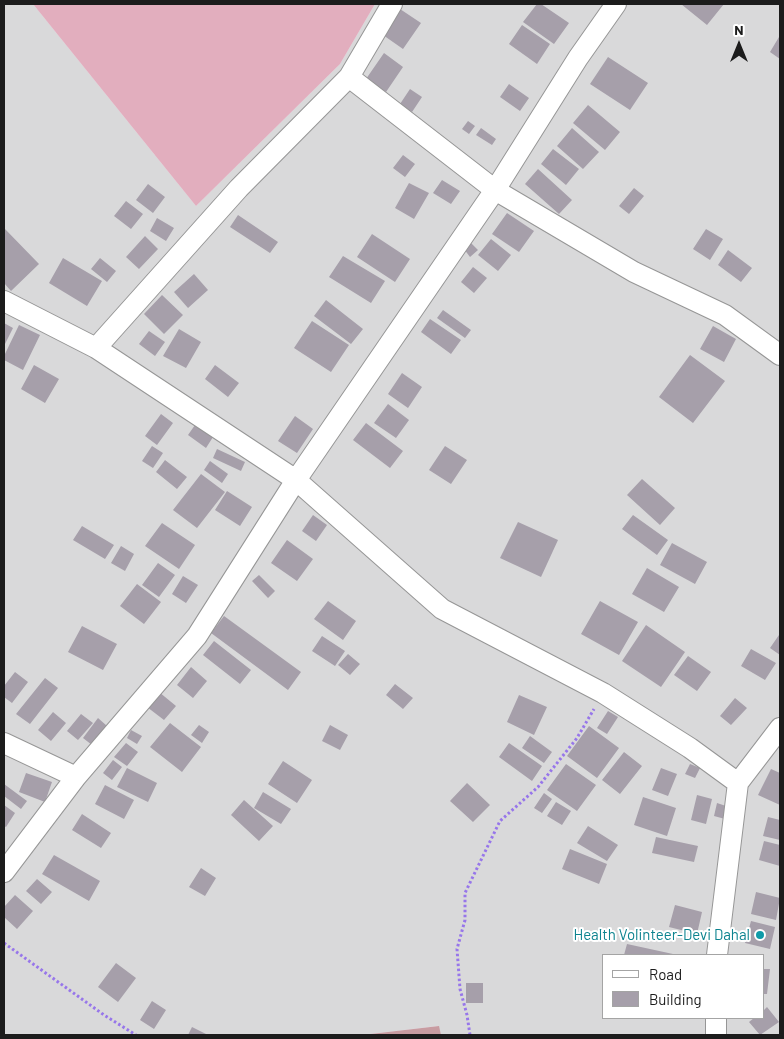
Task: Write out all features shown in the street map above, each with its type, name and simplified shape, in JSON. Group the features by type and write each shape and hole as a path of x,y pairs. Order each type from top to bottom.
{"street":[{"path":"96,348 239,188 349,77 392,4"},
{"path":"4,872 76,777 197,636 296,480 495,190 578,58 616,4"},
{"path":"349,77 495,190 634,272 725,315 780,355"},
{"path":"4,301 96,348 296,480 442,609 603,693 690,748 738,783"},
{"path":"717,954 738,783 780,728"},
{"path":"4,743 76,777"},
{"path":"716,1019 716,1035"}],"path":[{"path":"470,1035 468,1015 460,989 457,949 465,920 465,893 500,821 538,787 577,738 603,693"},
{"path":"4,942 104,1015 136,1035"}],"shaded area":[{"path":"4,4 33,4 196,206 340,64 375,4 780,4 780,1035 441,1035 438,1026 362,1035 4,1035"},
{"path":"33,4 375,4 340,64 196,206"},
{"path":"439,1026 441,1035 362,1035"}],"building":[{"path":"537,4 541,4 569,23 554,44 523,22"},
{"path":"681,4 724,4 707,25"},
{"path":"400,9 421,23 403,49 383,35"},
{"path":"522,25 550,44 537,64 509,44"},
{"path":"780,38 780,59 770,52"},
{"path":"384,53 403,67 386,92 366,79"},
{"path":"608,57 648,83 630,110 590,84"},
{"path":"509,84 529,98 520,111 500,97"},
{"path":"410,89 422,97 412,112 400,104"},
{"path":"588,105 620,132 605,150 573,123"},
{"path":"468,121 475,126 469,134 462,129"},
{"path":"481,128 496,139 492,145 476,135"},
{"path":"572,128 599,152 583,169 557,146"},
{"path":"553,149 579,169 566,185 541,164"},
{"path":"403,155 415,164 405,177 393,168"},
{"path":"538,169 572,200 559,214 525,184"},
{"path":"442,180 460,191 451,204 433,193"},
{"path":"409,183 429,193 414,219 395,208"},
{"path":"148,184 165,197 153,213 136,200"},
{"path":"634,188 644,196 629,214 619,206"},
{"path":"126,201 143,214 131,229 114,216"},
{"path":"507,213 534,231 519,252 492,234"},
{"path":"238,215 278,242 270,253 230,227"},
{"path":"157,218 174,228 166,241 150,231"},
{"path":"5,229 39,264 11,291 4,283"},
{"path":"706,229 723,239 710,260 693,249"},
{"path":"372,234 410,259 395,282 357,257"},
{"path":"145,236 158,249 139,269 126,257"},
{"path":"491,239 511,255 498,271 478,255"},
{"path":"471,243 478,250 470,257 464,249"},
{"path":"728,250 752,268 741,282 718,265"},
{"path":"343,256 385,281 371,303 329,277"},
{"path":"63,258 102,281 87,306 49,283"},
{"path":"100,258 116,271 107,282 91,269"},
{"path":"473,267 487,278 474,293 461,282"},
{"path":"194,274 208,290 188,308 174,292"},
{"path":"162,295 183,315 164,334 144,314"},
{"path":"326,300 363,329 351,344 314,316"},
{"path":"443,310 471,330 465,338 437,318"},
{"path":"430,319 461,340 451,354 421,332"},
{"path":"312,321 349,345 331,372 294,348"},
{"path":"4,323 13,328 4,346"},
{"path":"19,325 40,335 23,370 4,360 4,356"},
{"path":"713,326 736,339 724,362 700,349"},
{"path":"179,329 201,342 186,368 163,356"},
{"path":"149,331 165,342 155,356 139,344"},
{"path":"690,355 725,381 693,423 659,397"},
{"path":"34,365 59,379 45,403 21,389"},
{"path":"215,365 239,383 228,397 205,379"},
{"path":"402,373 422,387 408,408 388,394"},
{"path":"388,404 409,420 396,438 374,423"},
{"path":"161,414 173,423 157,445 145,436"},
{"path":"295,416 313,429 297,453 278,441"},
{"path":"366,423 403,451 390,468 353,440"},
{"path":"195,425 213,437 206,448 188,435"},
{"path":"152,446 163,453 153,468 142,461"},
{"path":"445,446 467,460 451,484 429,470"},
{"path":"217,449 245,462 241,471 213,458"},
{"path":"165,460 187,477 177,489 156,472"},
{"path":"210,461 228,474 222,483 204,470"},
{"path":"201,474 225,492 197,528 173,510"},
{"path":"642,479 675,508 660,525 627,495"},
{"path":"227,491 252,507 240,526 215,510"},
{"path":"313,515 327,525 316,541 302,531"},
{"path":"633,515 668,540 657,555 622,529"},
{"path":"518,522 558,540 541,577 500,558"},
{"path":"162,523 195,545 179,569 145,546"},
{"path":"82,526 114,545 105,559 73,540"},
{"path":"287,540 313,559 297,581 271,563"},
{"path":"672,543 707,562 695,584 660,565"},
{"path":"121,546 134,554 125,571 111,563"},
{"path":"158,563 175,575 159,597 142,585"},
{"path":"647,568 679,587 664,612 632,594"},
{"path":"259,575 275,591 268,598 252,581"},
{"path":"183,576 198,585 186,603 172,594"},
{"path":"137,584 161,602 144,624 120,606"},
{"path":"328,601 356,621 343,640 314,619"},
{"path":"600,601 638,622 619,655 581,634"},
{"path":"224,616 301,672 288,690 211,633"},
{"path":"646,625 685,652 661,687 622,661"},
{"path":"82,626 117,644 103,670 68,652"},
{"path":"322,636 345,651 335,666 312,651"},
{"path":"780,636 780,655 770,648"},
{"path":"214,641 251,670 240,684 203,655"},
{"path":"751,649 776,663 765,680 741,666"},
{"path":"348,654 360,664 350,675 338,665"},
{"path":"688,656 711,672 697,691 674,675"},
{"path":"191,667 207,681 193,698 177,685"},
{"path":"15,672 28,682 12,703 4,697 4,686"},
{"path":"45,678 58,688 30,724 16,714"},
{"path":"395,684 413,698 403,709 386,695"},
{"path":"159,692 176,706 164,720 147,707"},
{"path":"519,695 547,707 534,735 507,722"},
{"path":"735,698 747,708 731,725 720,716"},
{"path":"608,711 618,717 607,734 597,728"},
{"path":"53,712 66,723 51,741 38,730"},
{"path":"81,714 93,723 78,740 67,731"},
{"path":"98,718 107,726 92,745 83,738"},
{"path":"170,723 201,747 182,772 150,747"},
{"path":"199,725 209,732 202,743 191,735"},
{"path":"330,725 348,735 340,750 322,741"},
{"path":"589,726 619,748 597,778 567,756"},
{"path":"131,730 142,736 137,744 127,738"},
{"path":"530,736 552,752 544,763 522,748"},
{"path":"126,743 138,752 127,766 114,757"},
{"path":"509,743 542,766 532,781 499,757"},
{"path":"624,752 642,766 620,794 602,780"},
{"path":"113,760 122,767 112,780 103,773"},
{"path":"283,761 312,780 297,803 268,784"},
{"path":"566,764 596,785 577,811 547,790"},
{"path":"690,764 700,768 695,778 685,774"},
{"path":"127,768 157,783 148,802 117,787"},
{"path":"661,768 677,774 668,796 652,790"},
{"path":"771,769 780,773 780,805 758,795"},
{"path":"26,773 52,782 45,802 19,792"},
{"path":"467,783 490,805 473,822 450,801"},
{"path":"4,784 27,801 21,809 4,796"},
{"path":"105,785 134,800 124,819 95,804"},
{"path":"263,792 291,809 281,824 254,808"},
{"path":"544,793 552,799 542,813 534,808"},
{"path":"697,795 712,799 706,824 691,820"},
{"path":"643,797 676,808 667,836 634,825"},
{"path":"244,800 273,826 259,841 231,815"},
{"path":"556,802 571,811 562,825 547,816"},
{"path":"717,803 729,807 725,819 714,816"},
{"path":"4,805 15,813 6,827 4,826"},
{"path":"82,814 111,833 101,848 72,830"},
{"path":"768,817 780,820 780,840 763,836"},
{"path":"588,826 618,845 607,861 577,843"},
{"path":"656,837 698,846 694,862 652,853"},
{"path":"764,841 780,845 780,866 759,860"},
{"path":"570,849 607,864 599,884 562,869"},
{"path":"54,855 100,881 89,901 42,874"},
{"path":"201,868 216,878 205,896 189,887"},
{"path":"37,879 52,892 41,904 26,891"},
{"path":"756,892 780,898 776,920 751,914"},
{"path":"15,895 33,911 17,929 4,917 4,907"},
{"path":"675,905 702,912 697,934 669,927"},
{"name":"Health Volinteer-Devi Dahal","path":"751,921 775,927 770,949 745,943"},
{"path":"627,944 673,954 624,954"},
{"path":"116,963 136,978 118,1002 98,987"},
{"path":"764,969 770,969 767,994 764,994"},
{"path":"466,983 483,983 483,1003 466,1003"},
{"path":"152,1001 166,1010 154,1029 140,1020"},
{"path":"767,1007 779,1022 760,1035 749,1022 753,1019 764,1019 764,1010"},
{"path":"192,1027 208,1035 188,1035"}],"place":[{"name":"Health Volinteer-Devi Dahal","path":"760,935"}]}
